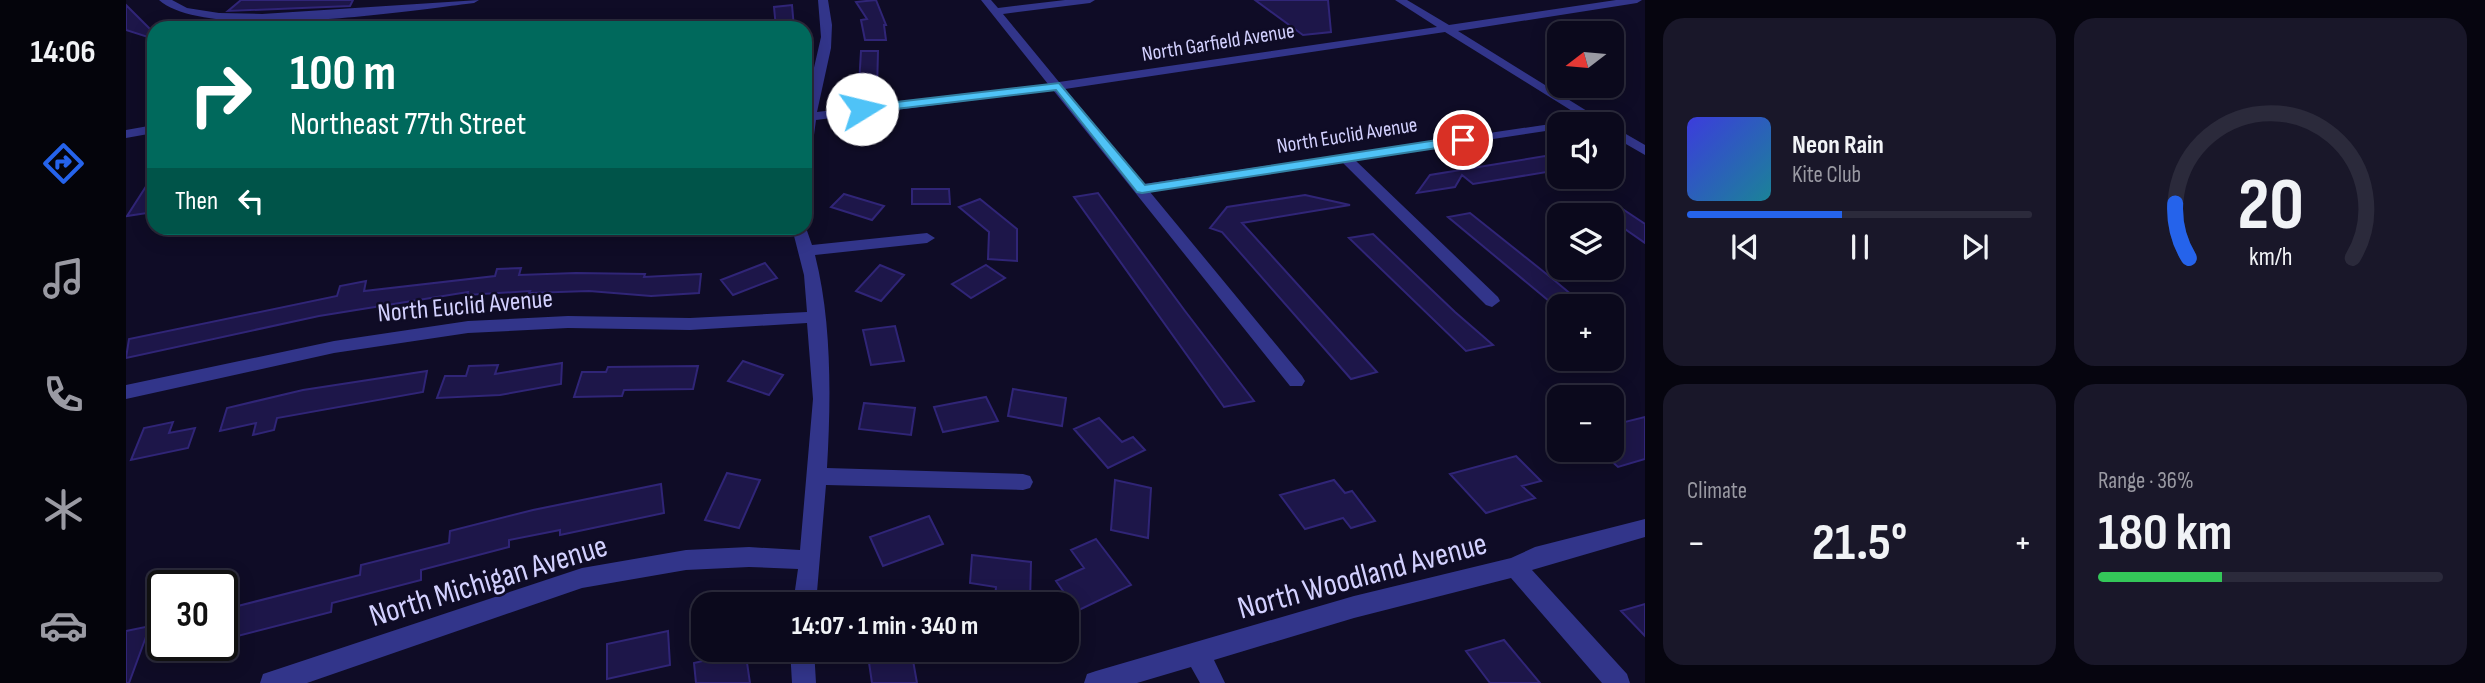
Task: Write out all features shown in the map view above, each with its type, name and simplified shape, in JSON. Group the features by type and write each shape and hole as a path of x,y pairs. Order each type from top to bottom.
{"street":[{"path":"167,3 209,16 280,16 341,14 474,0"},
{"path":"812,102 827,46 828,19 823,0"},
{"path":"990,6 1090,0"},
{"path":"1400,0 1582,112"},
{"name":"North Garfield Avenue","path":"812,117 1059,87 1637,0"},
{"path":"990,6 1059,87 1296,382"},
{"name":"North Euclid Avenue","path":"1142,189 1547,127"},
{"path":"126,134 147,130"},
{"path":"1624,138 1645,151"},
{"path":"1345,158 1492,301"},
{"path":"801,235 812,275 822,399 806,592"},
{"path":"804,251 927,238"},
{"name":"North Euclid Avenue","path":"126,392 334,346 454,328 568,322 690,324 814,317"},
{"path":"817,476 1023,482"},
{"name":"North Woodland Avenue","path":"1096,683 1354,607 1515,567 1535,557 1645,528"},
{"name":"North Michigan Avenue","path":"272,683 582,578 686,560 749,557 810,560"},
{"path":"1515,567 1618,683"},
{"path":"1197,654 1213,683"},
{"path":"803,662 804,683"}],"building":[{"path":"241,0 353,0 350,6 228,11"},
{"path":"876,0 886,25 886,40 865,40 861,20 867,19 856,2"},
{"path":"1255,0 1328,0 1331,32 1303,35"},
{"path":"126,5 147,26 147,37 126,30"},
{"path":"792,5 793,21 775,21 774,7"},
{"path":"861,51 878,51 877,91 859,85"},
{"path":"1547,157 1547,172 1473,184 1462,175 1455,187 1417,193 1430,175"},
{"path":"147,185 147,213 127,216"},
{"path":"912,189 949,189 950,204 912,204"},
{"path":"1098,193 1254,401 1224,407 1074,197"},
{"path":"844,194 884,206 872,220 831,207"},
{"path":"1305,195 1350,205 1242,223 1377,372 1351,379 1222,232 1210,228 1227,207"},
{"path":"980,199 1017,229 1017,261 988,259 989,232 959,207"},
{"path":"1624,210 1645,224 1645,243 1624,228"},
{"path":"1470,213 1547,274 1547,280 1554,280 1571,294 1547,294 1547,299 1448,217"},
{"path":"1373,234 1493,345 1466,351 1349,238"},
{"path":"765,263 777,278 733,295 721,280"},
{"path":"880,265 904,275 881,301 856,291"},
{"path":"986,265 1005,278 971,298 952,284"},
{"path":"521,268 519,275 645,274 644,277 701,274 699,293 651,296 589,291 467,295 468,292 319,316 126,358 129,339 337,296 340,286 366,281 364,291 495,276 497,269"},
{"path":"895,326 904,361 871,365 863,330"},
{"path":"743,361 783,375 769,395 728,381"},
{"path":"562,363 561,384 500,395 437,398 445,376 466,376 469,366 498,365 495,374"},
{"path":"698,366 693,389 624,390 622,396 574,397 582,372 606,372 608,367"},
{"path":"427,371 423,392 277,418 274,430 253,435 256,423 220,431 227,408 303,390"},
{"path":"1013,389 1066,398 1062,426 1008,416"},
{"path":"986,397 998,421 943,432 934,407"},
{"path":"864,403 915,408 911,435 859,429"},
{"path":"1645,417 1645,459 1618,467 1612,462 1624,462 1624,421"},
{"path":"1099,418 1122,442 1133,437 1145,450 1108,468 1074,429"},
{"path":"173,422 169,433 195,428 188,448 131,460 144,428"},
{"path":"1516,456 1541,481 1522,486 1535,498 1486,513 1450,474"},
{"path":"727,473 760,480 739,528 705,520"},
{"path":"1115,480 1151,488 1148,538 1111,530"},
{"path":"1334,480 1345,493 1352,491 1375,521 1351,528 1343,518 1305,529 1280,495"},
{"path":"661,484 664,513 560,535 560,530 509,540 509,547 421,570 421,580 332,603 331,612 238,636 238,606 360,575 361,565 449,543 450,531 533,510"},
{"path":"929,516 943,544 883,566 870,537"},
{"path":"1096,539 1131,585 1079,610 1079,592 1064,592 1056,581 1084,568 1071,550"},
{"path":"972,555 1031,562 1030,592 996,592 996,587 970,583"},
{"path":"1645,604 1645,636 1621,611"},
{"path":"147,627 147,634 129,683 126,683 126,631"},
{"path":"668,631 670,665 607,679 607,644"},
{"path":"1504,640 1540,683 1490,683 1466,651"},
{"path":"747,662 750,683 696,683 694,663"},
{"path":"869,662 913,662 917,683 872,683"}],"route":[{"path":"862,109 923,100 972,98 1059,87 1142,189 1463,140"}]}
